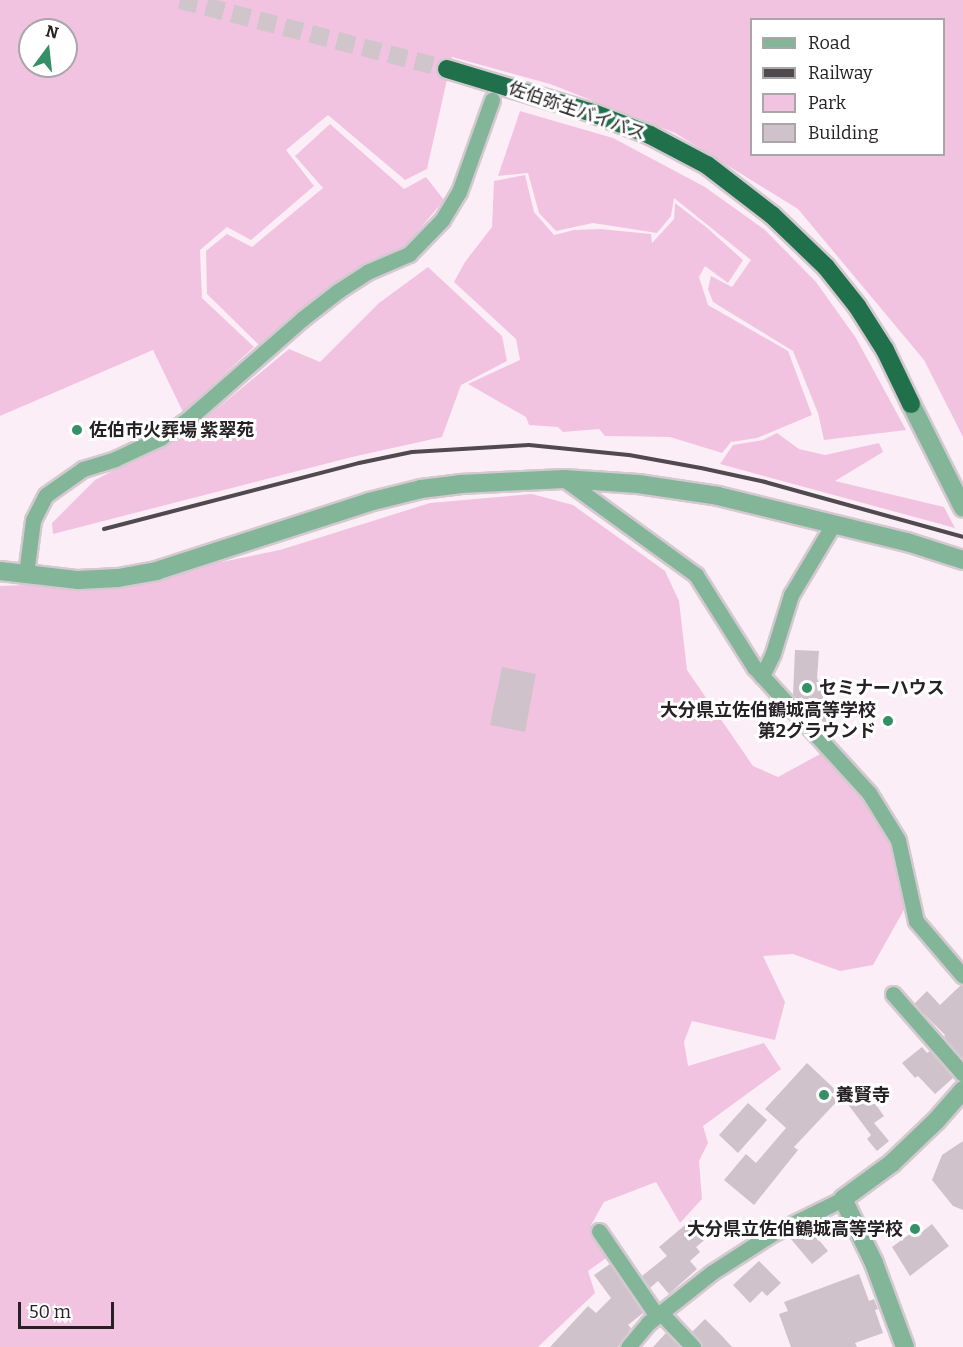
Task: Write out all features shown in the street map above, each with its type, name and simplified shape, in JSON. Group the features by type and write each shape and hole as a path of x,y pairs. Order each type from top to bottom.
{"highway":[{"name":"佐伯弥生バイパス","path":"447,69 593,113 650,135 707,165 772,214 826,267 863,315 885,350 911,404"}],"street":[{"path":"26,574 33,520 46,495 83,469 115,459 160,438 187,420 302,319 338,291 367,272 409,254 442,220 459,192 492,100"},
{"path":"911,404 963,508"},
{"path":"564,479 591,505 696,575 762,676 869,793 898,840 916,921 963,975"},
{"path":"0,571 78,580 118,578 156,571 369,502 421,489 460,484 564,479 638,484 718,496 907,542 963,560"},
{"path":"762,676 773,653 791,595 834,523"},
{"path":"893,994 963,1074"},
{"path":"628,1347 659,1314 711,1273 770,1235 843,1199 892,1163 936,1121 963,1090"},
{"path":"843,1199 873,1263 905,1347"},
{"path":"599,1231 659,1314 693,1347"}],"green space":[{"path":"0,0 963,0 963,437 924,360 798,209 675,133 550,84 452,57 427,169 405,180 328,115 286,150 314,186 251,240 227,227 200,250 202,298 254,347 183,412 153,350 0,416"},
{"path":"520,111 613,138 705,187 765,230 816,282 856,338 906,430 824,440 818,413 793,351 713,302 708,289 711,276 732,287 751,260 674,198 671,216 657,233 593,223 556,231 539,213 528,173 498,176"},
{"path":"330,124 404,189 426,177 444,200 404,248 342,278 259,345 207,294 206,251 227,234 252,247 323,188 295,156"},
{"path":"525,175 534,212 554,235 574,230 600,229 651,234 652,243 674,219 675,203 706,227 743,260 728,283 705,266 699,277 708,305 788,351 812,415 757,438 731,442 722,453 670,437 605,436 599,429 563,432 558,427 529,425 526,417 468,384 520,360 516,339 454,282 465,262 492,227 494,181"},
{"path":"428,267 502,336 507,361 461,385 442,437 352,457 53,534 52,523 95,480 190,431 289,349 320,362 379,303"},
{"path":"777,433 799,449 825,455 879,443 883,452 835,481 944,507 955,528 720,464 733,445 763,440"},
{"path":"532,494 573,505 665,571 679,601 687,670 753,766 778,777 822,753 848,774 891,835 904,881 905,908 873,965 840,971 793,954 763,956 785,1002 775,1040 692,1021 684,1042 688,1066 764,1043 781,1069 703,1126 708,1143 699,1161 702,1199 680,1223 656,1182 604,1202 591,1225 609,1256 588,1271 595,1293 538,1347 0,1347 0,586 78,583 167,573 280,550 430,503"}],"building":[{"name":"セミナーハウス","path":"795,650 819,651 817,678 819,689 840,710 823,726 793,695"},
{"path":"502,667 536,674 525,732 490,725"},
{"path":"961,985 963,986 963,1059 944,1037 945,1035 914,1004 927,991 940,1005"},
{"path":"922,1047 927,1053 930,1051 953,1078 935,1094 918,1076 915,1078 902,1063"},
{"path":"807,1063 842,1096 794,1147 798,1150 754,1205 724,1180 746,1154 756,1163 786,1128 765,1109"},
{"path":"865,1090 884,1116 874,1123 889,1141 877,1151 867,1139 871,1135 847,1103"},
{"path":"748,1103 767,1120 738,1153 719,1135"},
{"path":"963,1141 963,1210 953,1206 932,1180 942,1155"},
{"path":"691,1220 707,1238 696,1247 700,1252 690,1261 697,1269 669,1294 658,1281 650,1288 642,1276 667,1256 659,1247"},
{"path":"932,1224 949,1246 910,1276 892,1247 918,1228 914,1238"},
{"path":"808,1227 828,1251 812,1264 790,1238"},
{"path":"759,1261 781,1283 767,1296 762,1291 750,1303 733,1285"},
{"path":"610,1264 643,1313 628,1325 631,1328 618,1347 550,1347 588,1306 596,1313 611,1298 594,1275"},
{"name":"大分県立佐伯鶴城高等学校","path":"859,1274 869,1301 874,1299 878,1309 875,1310 883,1333 855,1343 857,1347 791,1347 779,1314 788,1311 784,1302"},
{"path":"705,1319 732,1347 702,1347 692,1332"},
{"path":"666,1333 680,1347 653,1347"}],"tunnel":[{"path":"180,0 447,69"}],"railway":[{"path":"104,529 359,463 412,452 529,445 629,455 701,468 765,482 963,537"}],"place":[{"name":"佐伯市火葬場 紫翠苑","path":"77,430"},
{"name":"セミナーハウス","path":"807,688"},
{"name":"大分県立佐伯鶴城高等学校 第2グラウンド","path":"888,721"},
{"name":"養賢寺","path":"824,1095"},
{"name":"大分県立佐伯鶴城高等学校","path":"915,1229"}]}
